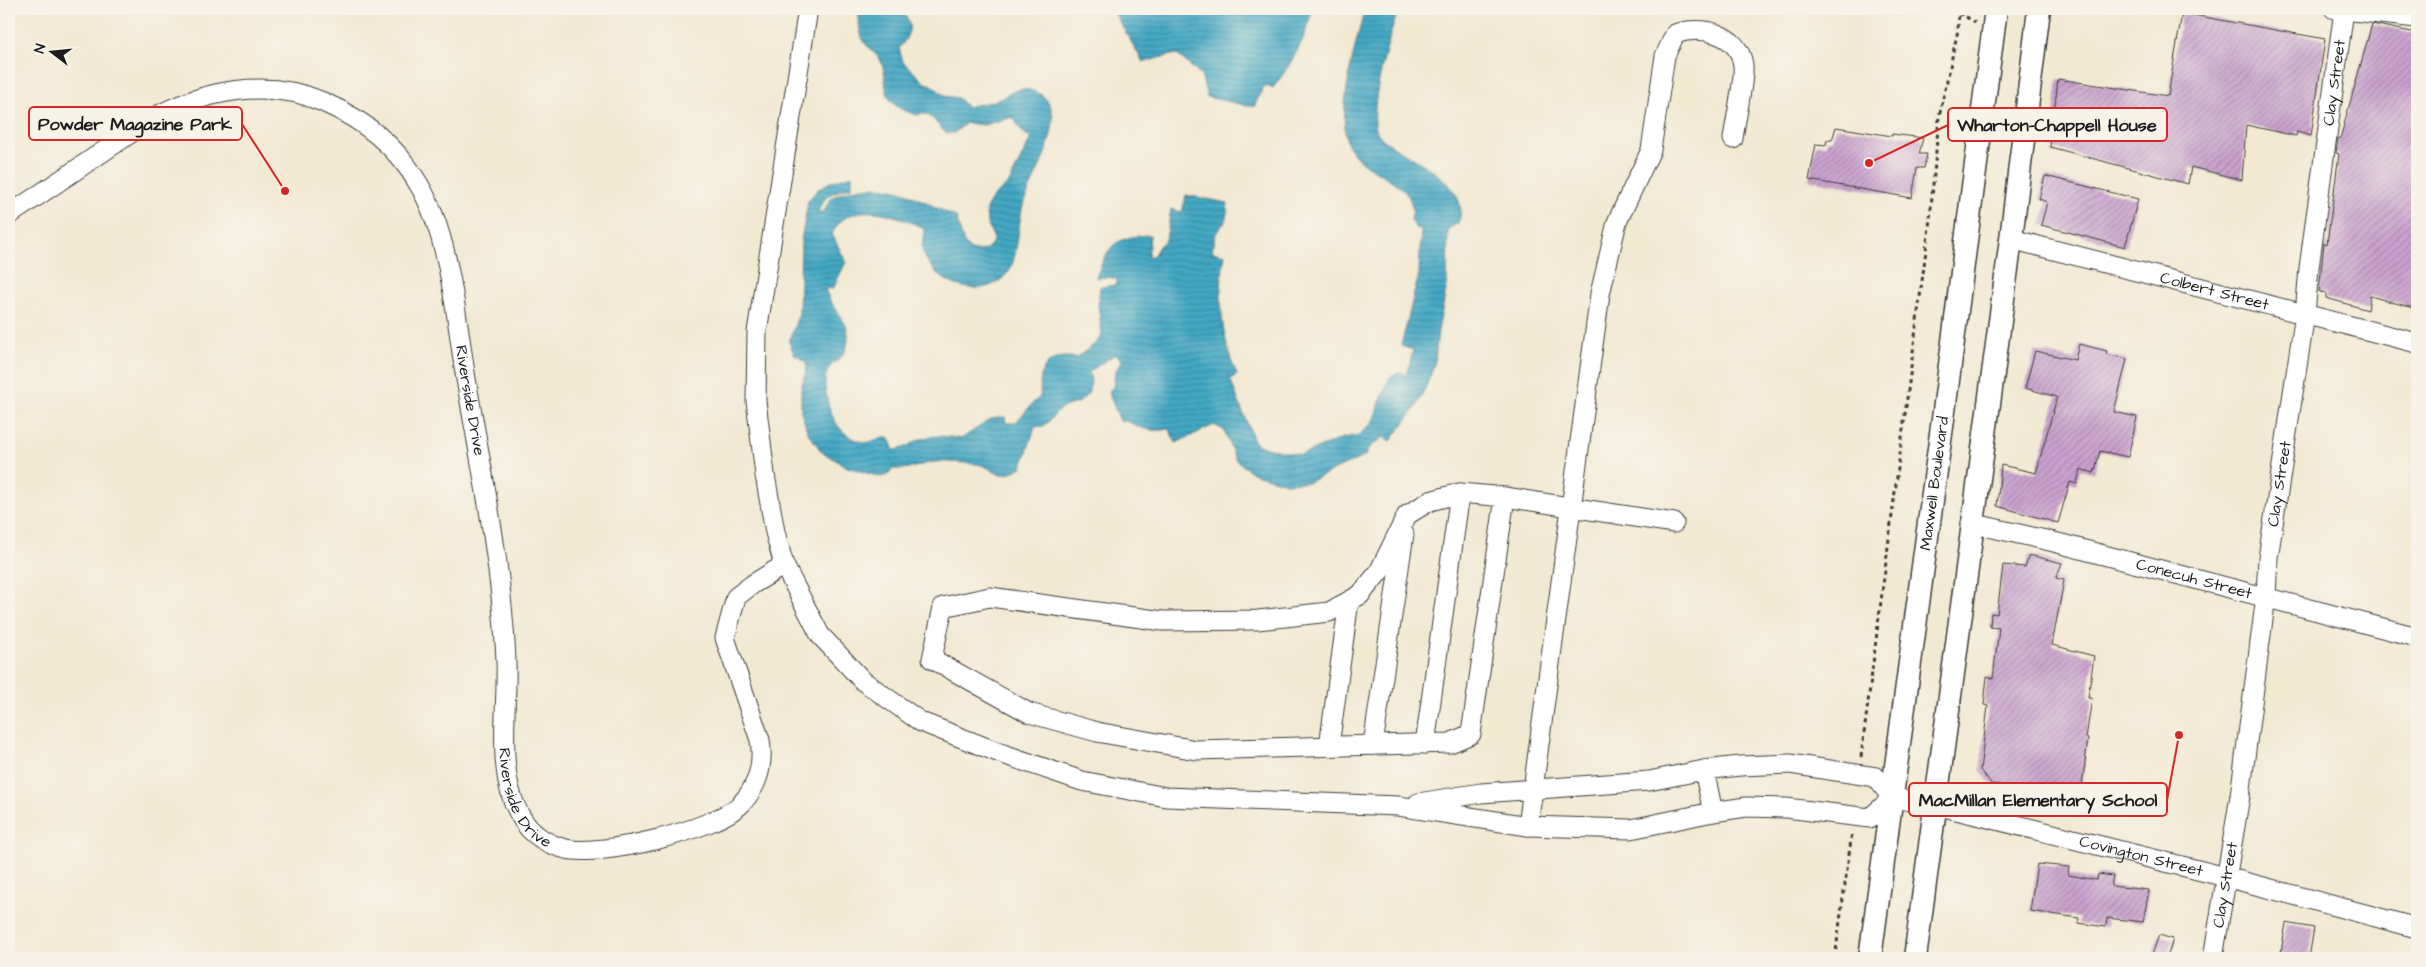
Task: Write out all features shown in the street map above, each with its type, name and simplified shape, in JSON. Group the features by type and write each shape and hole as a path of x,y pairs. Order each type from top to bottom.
{"main road":[{"path":"1915,958 2011,239 2039,9"},
{"name":"Maxwell Boulevard","path":"1870,958 1892,798 1986,12"}],"street":[{"path":"808,9 757,332 756,402 775,532 784,566 820,635 863,681 921,722 1000,753 1082,780 1166,797 1398,806 1528,826 1631,829 1746,807 1786,808 1870,818 1892,798 1876,777 1790,764 1704,770 1649,781 1481,793 1398,806"},
{"path":"2339,9 2417,18"},
{"name":"Clay Street","path":"2213,958 2240,796 2266,596 2268,558 2305,314 2339,9"},
{"path":"1528,826 1600,294 1616,222 1651,150 1665,56 1675,34 1690,29 1715,32 1736,46 1743,66 1733,139"},
{"name":"Riverside Drive","path":"9,215 152,118 172,107 211,94 257,89 298,94 324,103 359,120 393,149 418,182 428,202 442,242 497,562 506,663 506,766 513,801 521,819 542,839 569,850 595,851 653,839 711,824 724,817 747,796 761,769 762,754 760,740 725,638 736,596 784,566"},
{"name":"Colbert Street","path":"2011,239 2417,343"},
{"path":"1505,497 1471,734 1450,743 1196,750 1097,732 1030,713 932,659 943,607 990,597 1163,621 1258,620 1329,612 1360,595 1379,572 1407,515 1430,501 1460,493 1505,497 1674,523"},
{"path":"1425,744 1460,493"},
{"path":"1373,745 1407,515"},
{"name":"Conecuh Street","path":"1972,523 2063,544 2266,596 2417,637"},
{"path":"1329,746 1349,601"},
{"path":"1704,770 1713,812"},
{"name":"Covington Street","path":"1892,798 1936,805 2226,877 2417,928"}],"path":[{"path":"1859,774 1930,219 1939,117 1958,30 1959,11 1976,22 1986,12"},
{"path":"1835,958 1854,816"}],"water":[{"path":"859,9 900,9 909,24 906,38 899,48 903,62 925,83 932,85 945,96 958,98 967,107 997,100 1018,90 1027,90 1043,96 1051,106 1053,119 1046,150 1023,206 1013,261 1006,275 996,283 972,288 959,286 948,281 929,264 923,252 924,229 888,214 861,212 850,215 840,223 832,234 846,262 833,289 825,288 846,326 848,339 843,355 828,370 825,384 830,411 843,431 849,436 866,443 881,438 888,438 893,450 904,448 918,440 934,436 961,439 991,419 1005,417 1006,423 1015,423 1040,397 1040,381 1044,368 1052,361 1061,357 1077,358 1097,342 1102,335 1098,305 1100,287 1117,285 1117,279 1109,277 1096,278 1109,250 1120,241 1128,238 1150,235 1148,257 1154,255 1159,246 1166,240 1171,209 1182,212 1186,195 1228,203 1226,220 1215,235 1212,252 1225,255 1221,285 1222,316 1227,347 1237,375 1230,379 1255,443 1266,448 1302,455 1343,438 1359,435 1372,423 1390,377 1400,372 1407,375 1413,350 1401,346 1419,274 1421,229 1416,228 1411,220 1412,207 1408,196 1400,187 1356,157 1349,147 1345,134 1344,117 1348,79 1365,9 1399,9 1386,51 1378,87 1375,104 1376,129 1385,141 1442,178 1458,198 1461,209 1459,222 1448,229 1447,285 1438,331 1435,361 1417,406 1391,441 1384,437 1370,447 1365,456 1309,482 1286,483 1252,473 1235,459 1224,430 1214,425 1176,443 1169,429 1150,430 1120,421 1108,391 1113,388 1115,372 1122,360 1115,354 1089,372 1091,382 1088,394 1080,402 1061,408 1044,426 1035,427 1022,467 1013,472 1000,474 983,465 937,462 910,468 892,469 888,475 880,477 847,467 822,452 808,433 801,412 801,388 807,367 805,361 794,354 789,342 799,313 801,241 808,201 817,190 830,182 852,175 852,187 831,194 823,201 818,212 824,212 831,199 844,192 867,187 894,189 907,193 956,217 965,244 973,250 985,250 994,239 987,223 986,209 993,197 1009,183 1031,138 1022,132 1013,117 984,125 966,123 954,133 946,133 930,116 926,114 917,115 895,105 888,95 882,63 867,46 861,35"},
{"path":"1115,9 1312,9 1306,31 1292,60 1273,88 1264,86 1254,107 1207,97 1201,75 1176,54 1143,62 1116,16"}],"building":[{"path":"2182,13 2325,39 2311,136 2297,132 2296,136 2246,125 2242,180 2191,167 2188,184 2050,147 2058,79 2168,96"},
{"path":"2372,24 2417,33 2417,309 2370,296 2368,310 2326,298 2326,293 2319,292 2324,243 2327,244 2339,154 2336,153 2338,138 2340,139"},
{"path":"1836,127 1892,136 1892,134 1923,138 1919,154 1927,154 1924,168 1917,168 1912,198 1809,180 1816,144 1826,145 1827,140 1832,140"},
{"path":"2045,176 2138,199 2125,247 2041,225 2047,202 2039,199"},
{"path":"2079,344 2107,351 2106,354 2127,359 2114,412 2137,417 2128,457 2100,451 2094,473 2080,469 2077,484 2070,482 2058,523 1997,506 2001,465 2036,473 2057,397 2025,388 2035,351 2075,360"},
{"path":"2029,555 2062,563 2056,578 2064,580 2052,645 2094,656 2088,698 2092,698 2081,794 1991,784 1980,770 1988,706 1984,705 1987,676 1993,678 1999,628 1990,627 1991,613 1997,614 2003,565 2025,567"},
{"path":"2037,864 2069,867 2068,875 2097,880 2098,874 2113,876 2111,886 2149,890 2143,922 2107,918 2106,927 2078,923 2079,918 2030,911"},
{"path":"2286,923 2314,928 2309,958 2280,958"},
{"path":"2159,935 2173,939 2167,958 2151,958"}],"place":[{"name":"Wharton–Chappell House","path":"1869,163"},
{"name":"Powder Magazine Park","path":"285,191"},
{"name":"MacMillan Elementary School","path":"2179,735"}]}
